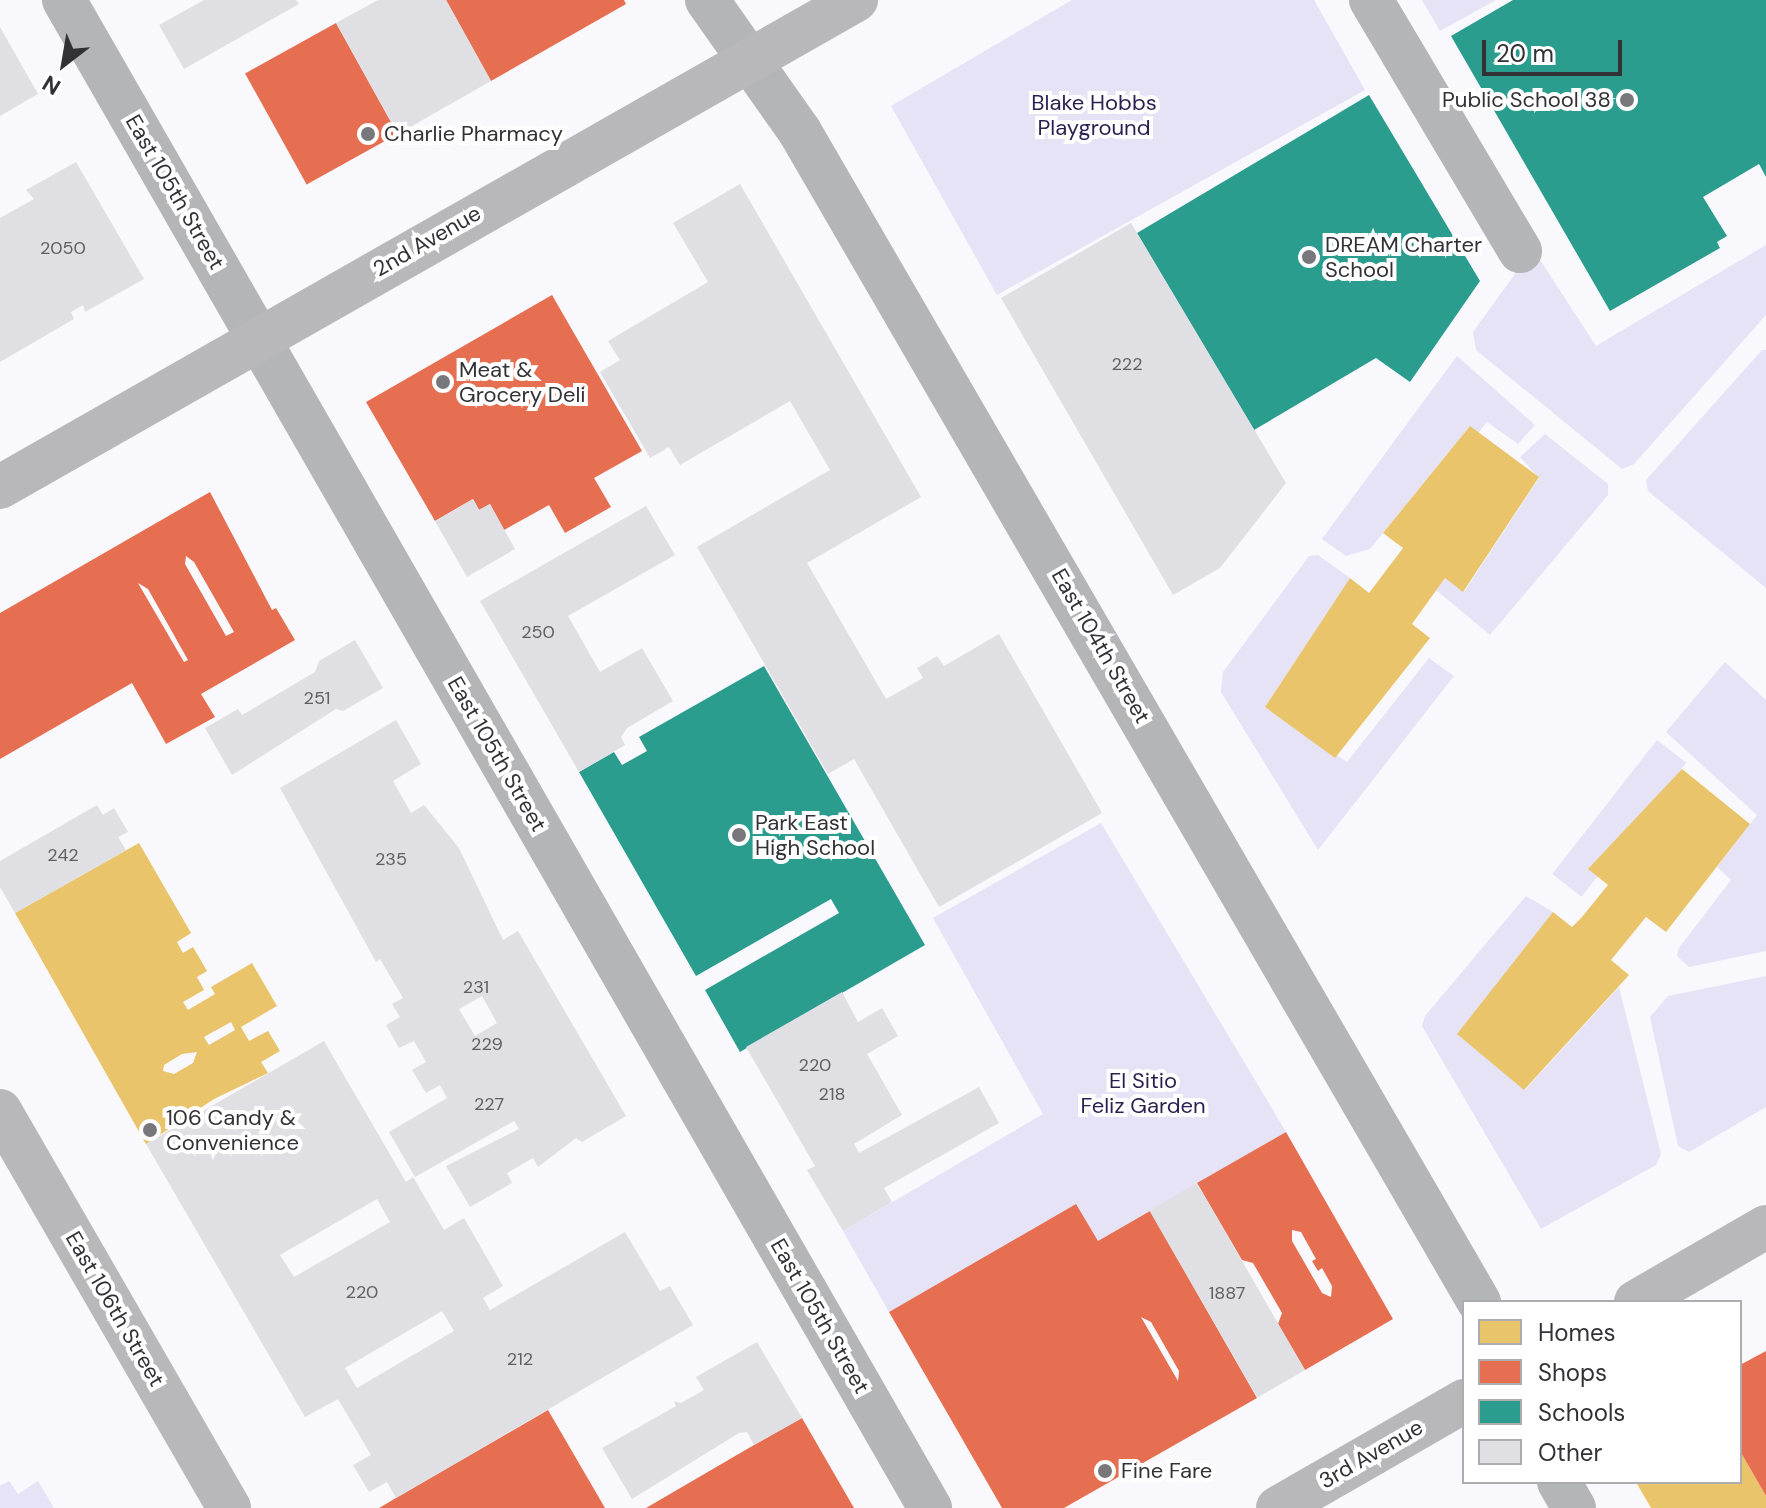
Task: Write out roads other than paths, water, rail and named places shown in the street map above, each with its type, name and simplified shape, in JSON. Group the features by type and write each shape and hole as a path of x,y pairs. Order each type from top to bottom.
{"main road":[{"name":"2nd Avenue","path":"0,487 257,337 856,0"},
{"name":"East 106th Street","path":"0,1111 229,1508"},
{"path":"1639,1300 1766,1227"},
{"name":"3rd Avenue","path":"1278,1508 1462,1402"}],"street":[{"name":"East 105th Street","path":"64,0 930,1508"},
{"name":"East 104th Street","path":"707,0 816,159 1478,1300"},
{"path":"1371,0 1520,251"},
{"path":"1560,1484 1574,1508"}],"place":[{"name":"Public School 38","path":"1627,100"},
{"name":"Charlie Pharmacy","path":"368,134"},
{"name":"DREAM Charter School","path":"1309,257"},
{"name":"Meat & Grocery Deli","path":"443,382"},
{"name":"Park East High School","path":"739,835"},
{"name":"106 Candy & Convenience","path":"150,1130"},
{"name":"Fine Fare","path":"1105,1471"}],"park label":[{"name":"Blake Hobbs Playground","path":"1094,114"},
{"name":"El Sitio Feliz Garden","path":"1143,1092"}]}
